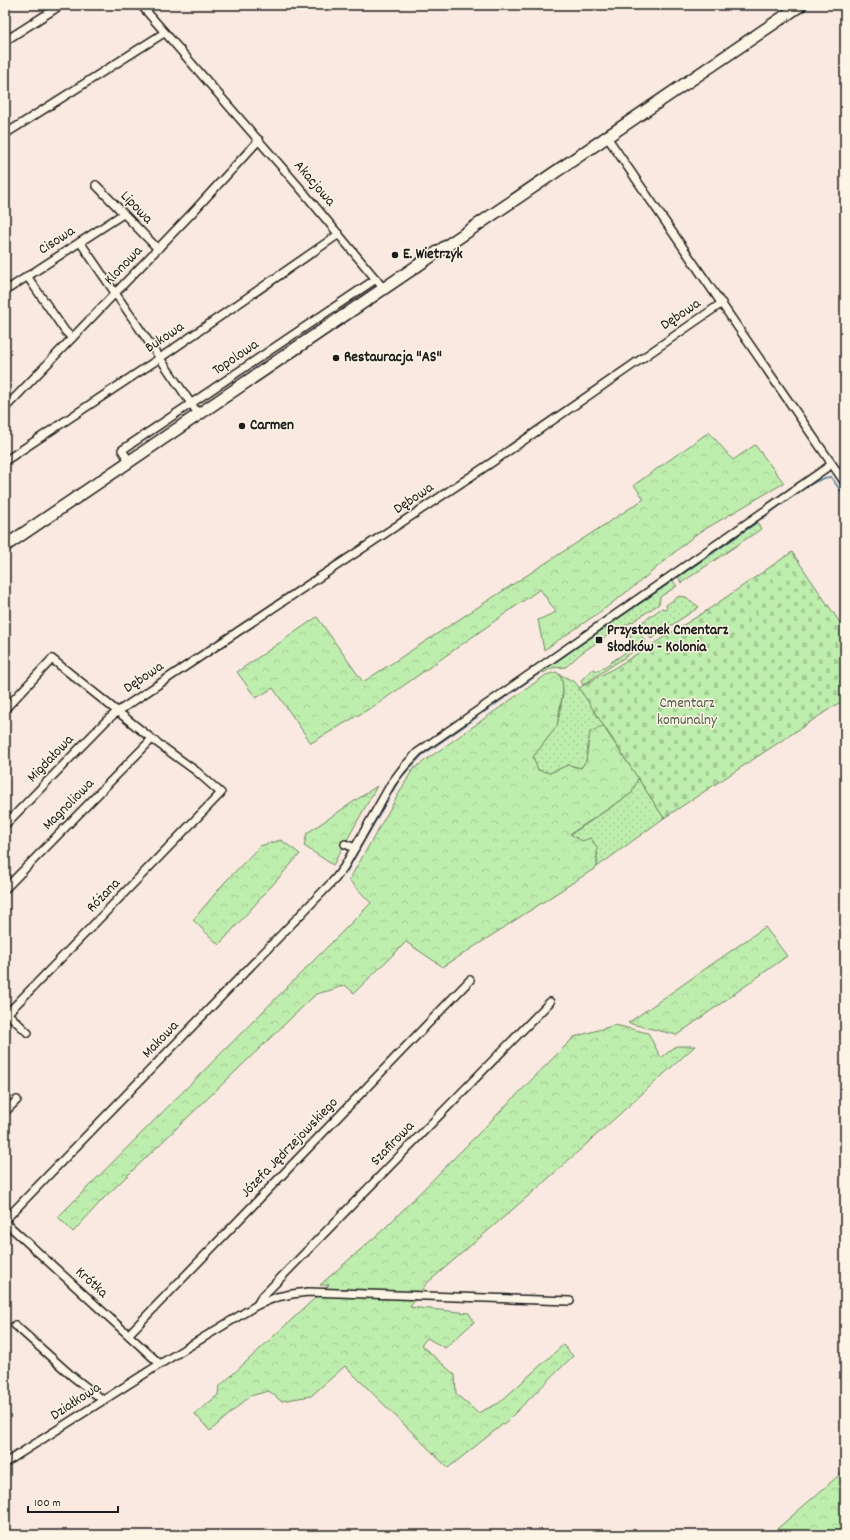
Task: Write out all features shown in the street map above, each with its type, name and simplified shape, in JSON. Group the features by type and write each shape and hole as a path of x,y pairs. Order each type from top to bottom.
{"main road":[{"path":"5,546 801,5"}],"street":[{"path":"5,41 61,5"},
{"name":"Akacjowa","path":"141,5 259,140 384,289"},
{"path":"5,134 164,33"},
{"path":"607,137 845,483"},
{"name":"Klonowa","path":"5,408 158,249 259,140"},
{"name":"Lipowa","path":"96,185 158,249"},
{"name":"Cisowa","path":"5,291 123,214"},
{"name":"Bukowa","path":"5,461 160,358 339,234"},
{"path":"80,242 199,414"},
{"path":"27,276 65,331 72,338"},
{"name":"Topolowa","path":"130,462 122,450 376,279"},
{"name":"Dębowa","path":"117,712 491,463 722,303"},
{"name":"Makowa","path":"5,1221 335,879 355,848 391,784 418,752 480,714 832,464"},
{"path":"5,709 52,659 152,739"},
{"name":"Migdałowa","path":"5,825 117,712"},
{"name":"Różana","path":"6,1013 221,793 196,771 152,739"},
{"name":"Magnoliowa","path":"5,889 152,739"},
{"path":"345,844 355,848"},
{"name":"Józefa Jędrzejowskiego","path":"129,1334 470,980"},
{"name":"Szafirowa","path":"257,1305 261,1298 550,1002"},
{"path":"6,1013 28,1032"},
{"path":"5,1112 17,1100"},
{"name":"Krótka","path":"5,1221 160,1364"},
{"path":"257,1305 278,1297 308,1292 570,1301"},
{"name":"Działkowa","path":"5,1463 160,1364 257,1305"},
{"path":"15,1325 72,1376 103,1400"}],"green space":[{"path":"709,432 733,460 755,445 784,483 695,535 636,585 600,612 544,650 538,620 556,612 540,589 379,703 311,743 273,688 256,698 237,672 317,617 363,682 644,499 634,485"},
{"path":"757,521 761,529 681,583 678,575"},
{"name":"Cmentarz komunalny","path":"792,552 845,630 845,699 664,818 579,688 616,667 706,611"},
{"path":"670,580 677,586 660,597 659,604 634,621 602,639 600,637 596,640 596,643 580,654 566,667 552,668 543,673 543,669"},
{"path":"679,596 686,597 699,607 651,639 645,628 642,629 641,623 662,608 667,608 666,605"},
{"path":"635,628 638,630 646,643 583,685 581,681 582,679 593,669 598,671 635,646 631,643 630,633"},
{"path":"556,672 562,680 563,690 557,726 533,757 538,770 550,773 568,765 581,768 586,761 590,732 603,726 638,778 632,793 570,834 582,841 591,838 597,848 597,867 443,967 406,942 354,993 345,985 316,994 103,1199 73,1232 58,1217 371,903 349,880 413,769 546,675"},
{"path":"559,674 575,682 578,686 664,818 597,867 597,849 570,835 632,793 590,732 586,761 581,768 568,765 550,773 538,770 533,757 557,726 563,694 562,680"},
{"path":"377,786 333,865 304,846 307,833"},
{"path":"281,840 300,854 219,945 193,920 225,882 260,846"},
{"path":"765,927 787,956 677,1035 628,1023"},
{"path":"615,1025 648,1033 661,1058 676,1046 695,1046 541,1185 426,1284 410,1307 469,1313 474,1322 445,1348 427,1338 421,1345 455,1375 456,1394 478,1413 499,1403 563,1345 573,1356 507,1421 448,1468 345,1366 311,1396 281,1401 269,1391 250,1396 210,1431 195,1414 218,1395 219,1387 329,1285 320,1285 384,1229 574,1037"},
{"path":"845,1470 845,1528 837,1535 770,1535"}],"waterway":[{"path":"763,518 797,493 824,478 831,477 841,491"},
{"path":"678,577 756,523"},
{"path":"545,669 672,581"},
{"path":"484,712 538,674"},
{"path":"345,874 400,778 422,755 477,717"}],"place":[{"name":"E. Wietrzyk","path":"395,255"},
{"name":"Restauracja \"AS\"","path":"336,358"},
{"name":"Carmen","path":"242,426"},
{"name":"Przystanek Cmentarz Słodków - Kolonia","path":"599,640"}]}
